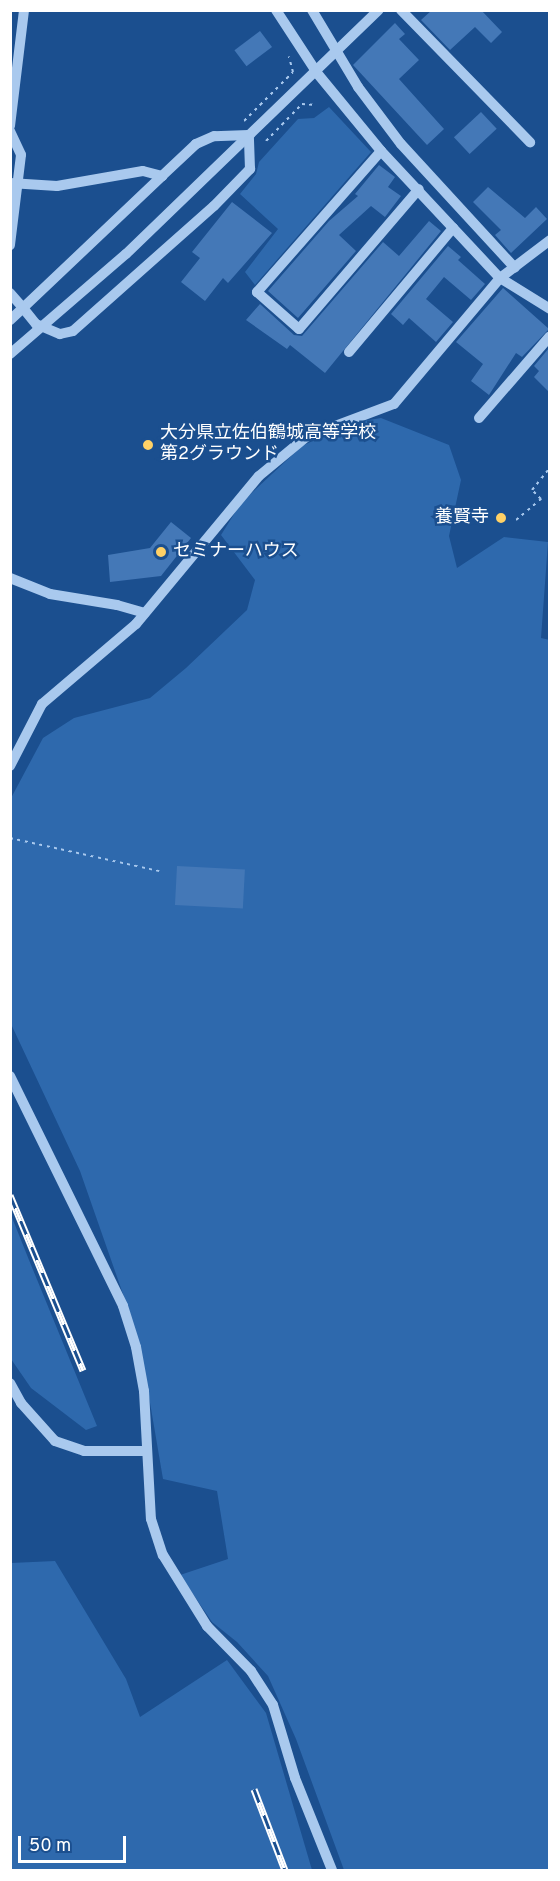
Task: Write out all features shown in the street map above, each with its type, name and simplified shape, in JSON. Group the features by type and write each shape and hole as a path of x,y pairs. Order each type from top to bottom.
{"street":[{"path":"10,126 24,10"},
{"path":"276,10 317,73 381,151 500,278 549,309"},
{"path":"312,10 337,52 401,144 515,268"},
{"path":"10,354 126,254 317,73 379,10"},
{"path":"401,10 530,142"},
{"path":"10,131 21,155 14,183 10,245"},
{"path":"10,320 196,144 214,136 249,135"},
{"path":"10,293 36,324 60,334 73,331 214,206 250,169 249,135"},
{"path":"381,151 257,292 300,329 419,189"},
{"path":"14,183 57,186 143,171 162,176"},
{"path":"349,352 453,228"},
{"path":"10,766 42,704 145,613 259,476 306,437 394,404 500,278 549,240"},
{"path":"479,418 549,336"},
{"path":"10,578 50,594 145,613"},
{"path":"10,1076 123,1306 136,1347 144,1392 150,1519 163,1555 207,1626 251,1671 273,1705 295,1778 332,1870"},
{"path":"10,1383 21,1403 55,1441 84,1451 146,1451"}],"path":[{"path":"242,123 293,72 289,57"},
{"path":"266,141 302,104 316,105"},
{"path":"516,520 541,499 532,490 549,468"},
{"path":"10,838 159,872"}],"shaded area":[{"path":"329,107 371,152 255,285 245,272 278,229 240,194 256,174 259,162 298,119 314,118"},
{"path":"381,418 449,445 461,480 449,536 457,568 504,537 548,542 541,638 550,640 549,1870 344,1870 296,1739 268,1676 237,1642 212,1622 180,1575 228,1559 217,1491 163,1479 148,1391 123,1294 80,1171 11,1024 10,800 43,738 74,718 150,698 186,668 247,610 255,580 221,535 241,503 302,446 351,423"},
{"path":"11,1215 97,1426 86,1430 31,1388 11,1359"},
{"path":"55,1561 126,1679 140,1717 227,1660 266,1713 312,1870 11,1870 11,1563"}],"building":[{"path":"432,10 481,10 502,32 491,43 475,27 450,50 421,20"},
{"path":"395,23 405,34 399,39 419,60 399,79 444,129 427,145 353,65"},
{"path":"260,31 272,47 246,66 234,50"},
{"path":"481,112 497,129 470,154 454,137"},
{"path":"379,165 395,177 388,187 401,196 385,217 371,206 339,235 356,251 298,318 268,291 329,221 358,196 355,194"},
{"path":"488,187 525,218 536,207 547,219 511,253 495,235 501,230 473,202"},
{"path":"232,202 272,233 228,283 223,278 205,301 181,282 200,258 192,252"},
{"path":"429,221 441,231 325,373 290,345 287,349 246,320 260,304 294,335 302,336 383,242 399,256"},
{"path":"448,246 461,257 458,260 485,284 471,300 444,277 426,299 453,322 436,342 409,318 403,325 391,314"},
{"path":"503,288 549,329 522,357 516,353 489,395 471,381 483,364 456,342"},
{"path":"549,348 549,392 534,377 539,371 534,366"},
{"name":"セミナーハウス","path":"171,522 191,538 161,576 110,582 108,555 150,548"},
{"path":"177,866 245,870 243,909 175,905"}],"railway":[{"path":"10,1195 83,1370"},
{"path":"254,1789 285,1870"}],"place":[{"name":"大分県立佐伯鶴城高等学校 第2グラウンド","path":"148,445"},
{"name":"養賢寺","path":"501,518"},
{"name":"セミナーハウス","path":"161,552"}]}
